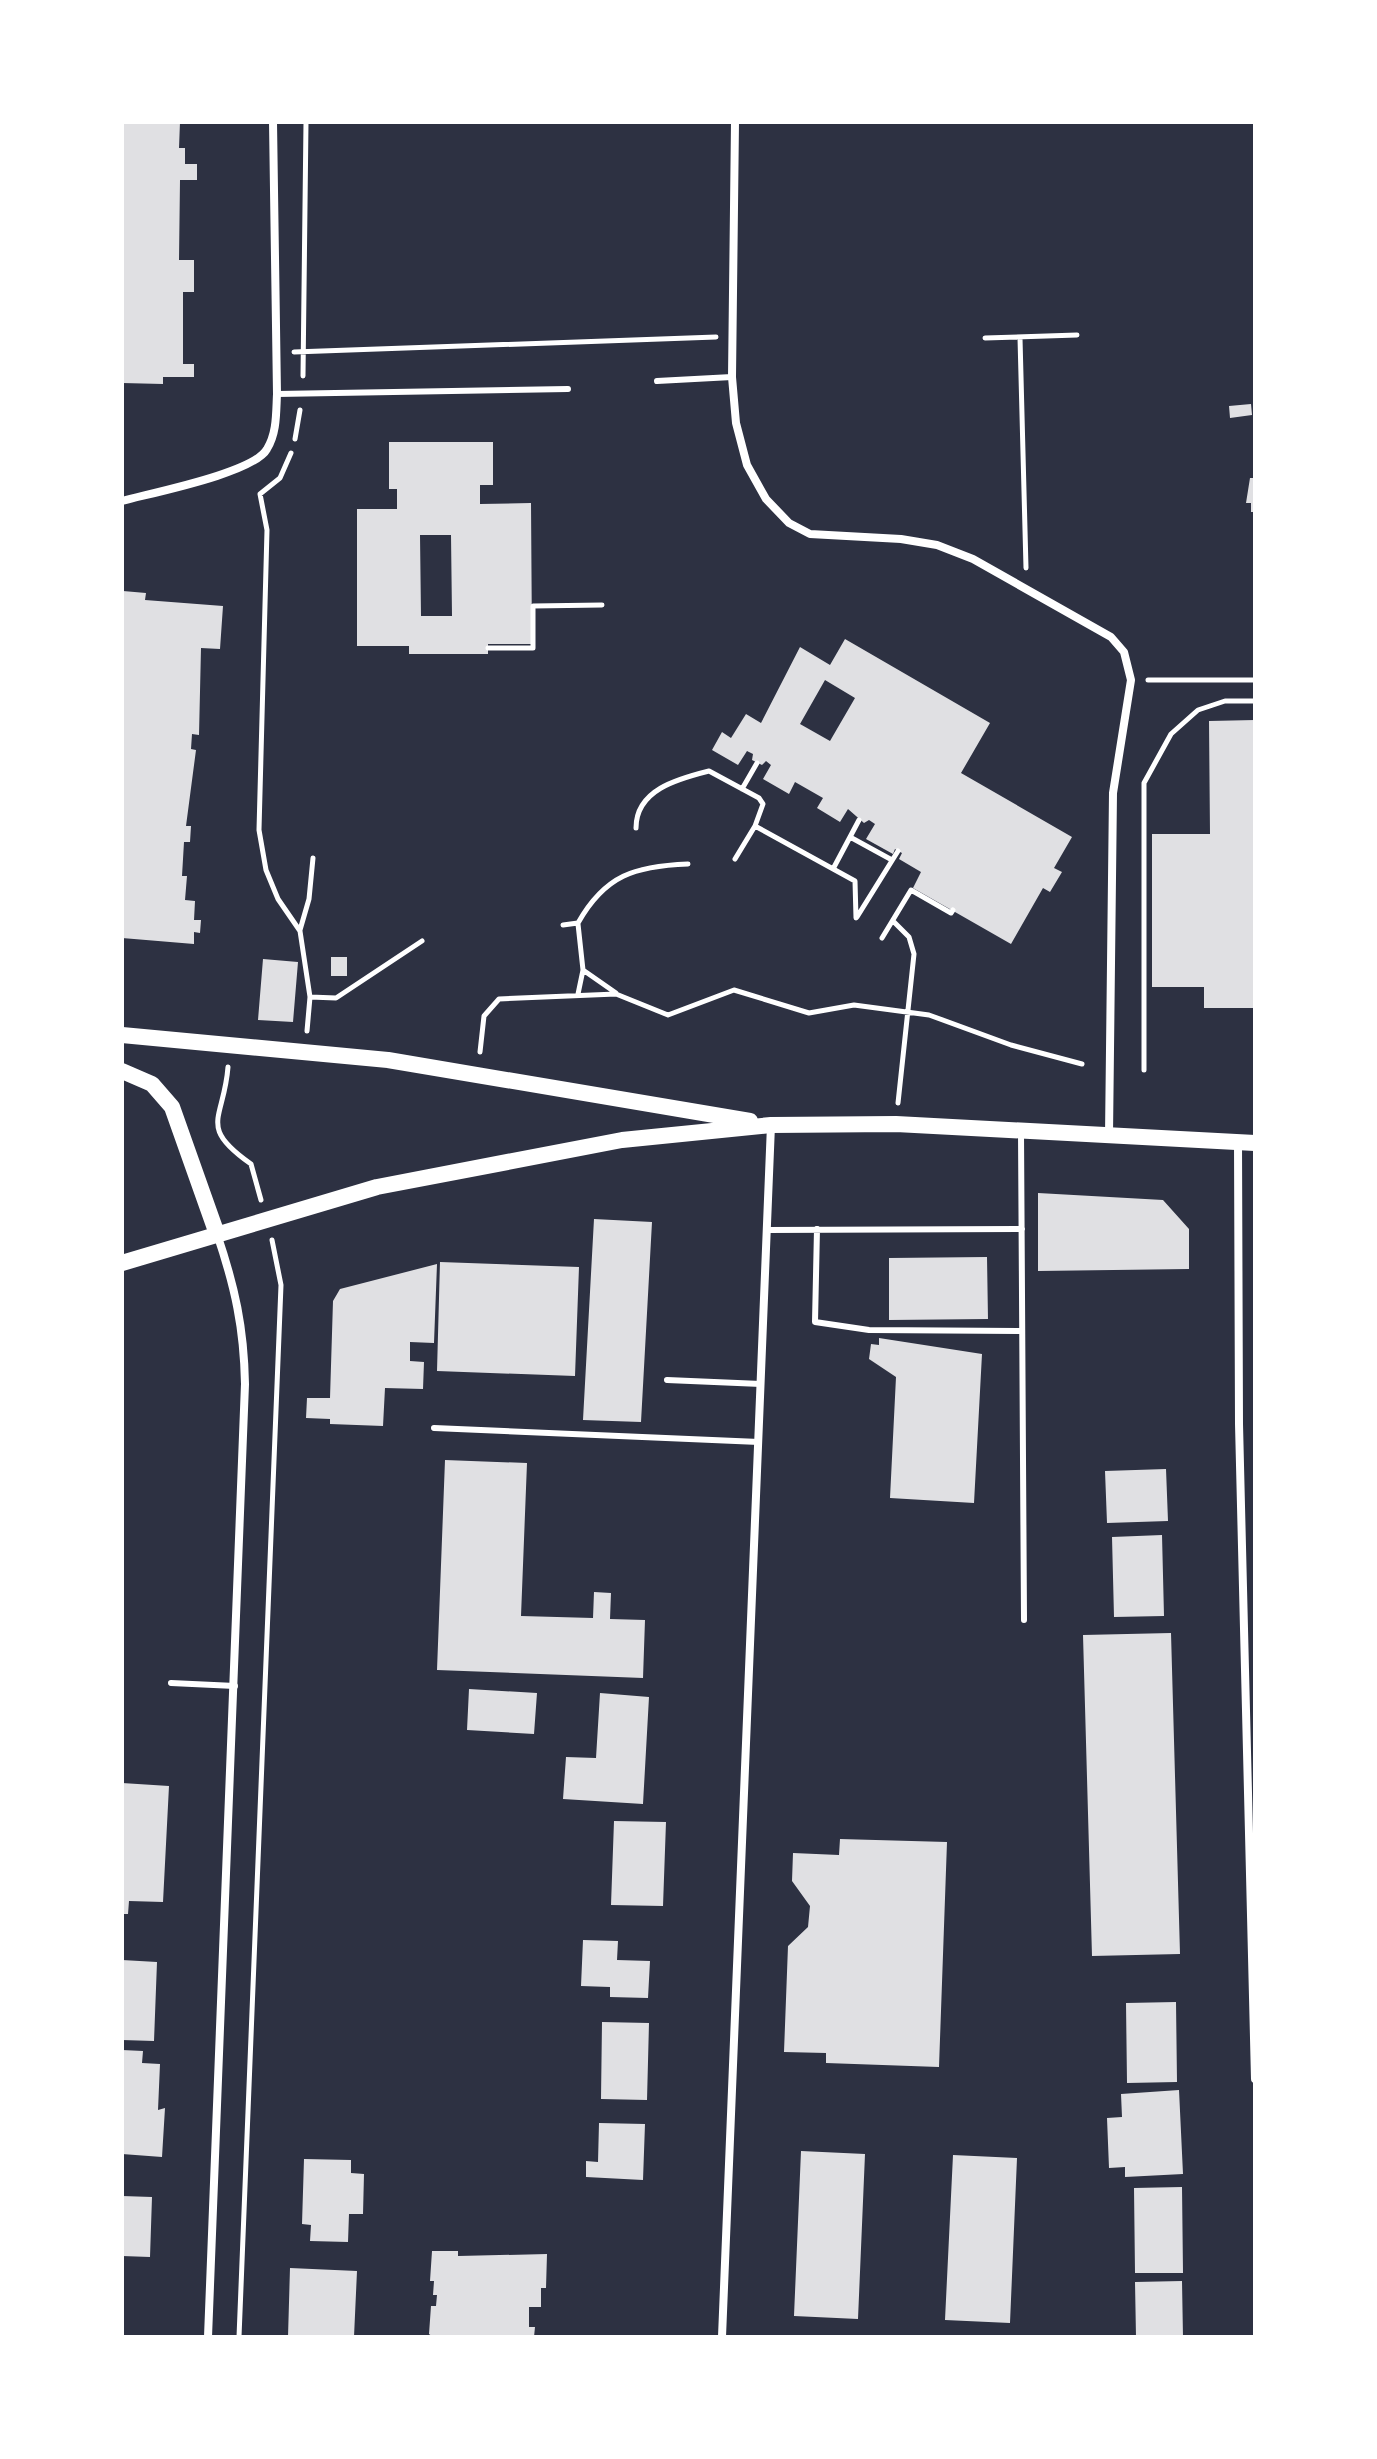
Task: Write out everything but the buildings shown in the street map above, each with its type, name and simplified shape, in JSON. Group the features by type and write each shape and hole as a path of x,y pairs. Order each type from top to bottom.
{"main road":[{"path":"122,1035 388,1060 771,1125"},
{"path":"122,1071 152,1084 172,1107 217,1234"},
{"path":"122,1263 377,1187 484,1164 622,1140 771,1125 896,1124 1247,1143"}],"street":[{"path":"122,501 245,466 266,452 275,429 277,394 273,122"},
{"path":"735,122 732,377 736,423 747,465 766,499 789,523 810,534 937,545 973,559 1111,637 1124,652 1131,680 1113,793 1109,1135"},
{"path":"722,2337 771,1125"},
{"path":"1247,1143 1237,1329 1255,2079"},
{"path":"208,2337 236,1686 244,1332 235,1288 217,1234"}],"lane":[{"path":"657,381 732,377"},
{"path":"277,394 568,389"},
{"path":"1021,1130 1024,1620"},
{"path":"817,1229 815,1322 869,1330 1022,1331"},
{"path":"767,1230 1022,1229"},
{"path":"667,1380 761,1384"},
{"path":"434,1428 759,1442"},
{"path":"171,1683 236,1686"}],"path":[{"path":"300,931 278,899 266,870 259,830 267,530 260,494 280,478 298,430 304,352 306,122"},
{"path":"985,338 1077,335"},
{"path":"277,353 732,337"},
{"path":"1020,338 1027,589"},
{"path":"488,648 533,648 533,606 602,605"},
{"path":"1131,680 1255,680"},
{"path":"1144,1070 1144,783 1171,734 1198,710 1225,701 1255,701"},
{"path":"742,789 757,763"},
{"path":"636,828 636,814 641,801 688,776 709,771 763,804 762,815 735,859"},
{"path":"833,869 859,820"},
{"path":"755,826 855,881 856,918 898,851"},
{"path":"850,837 892,860"},
{"path":"307,1036 310,997 300,931 309,899 313,858"},
{"path":"578,994 583,970 578,923 592,898 610,881 654,866 688,864"},
{"path":"882,938 911,890 951,913 953,910"},
{"path":"893,921 909,937 914,954 896,1124"},
{"path":"563,925 578,923"},
{"path":"310,997 336,998 422,941"},
{"path":"583,970 616,994 668,1015 734,990 809,1013 854,1005 929,1015 1011,1045 1082,1064"},
{"path":"477,1076 484,1016 499,999 616,994"},
{"path":"228,1060 218,1107 218,1135 230,1150 251,1164 266,1218"},
{"path":"239,2337 281,1273"}]}
